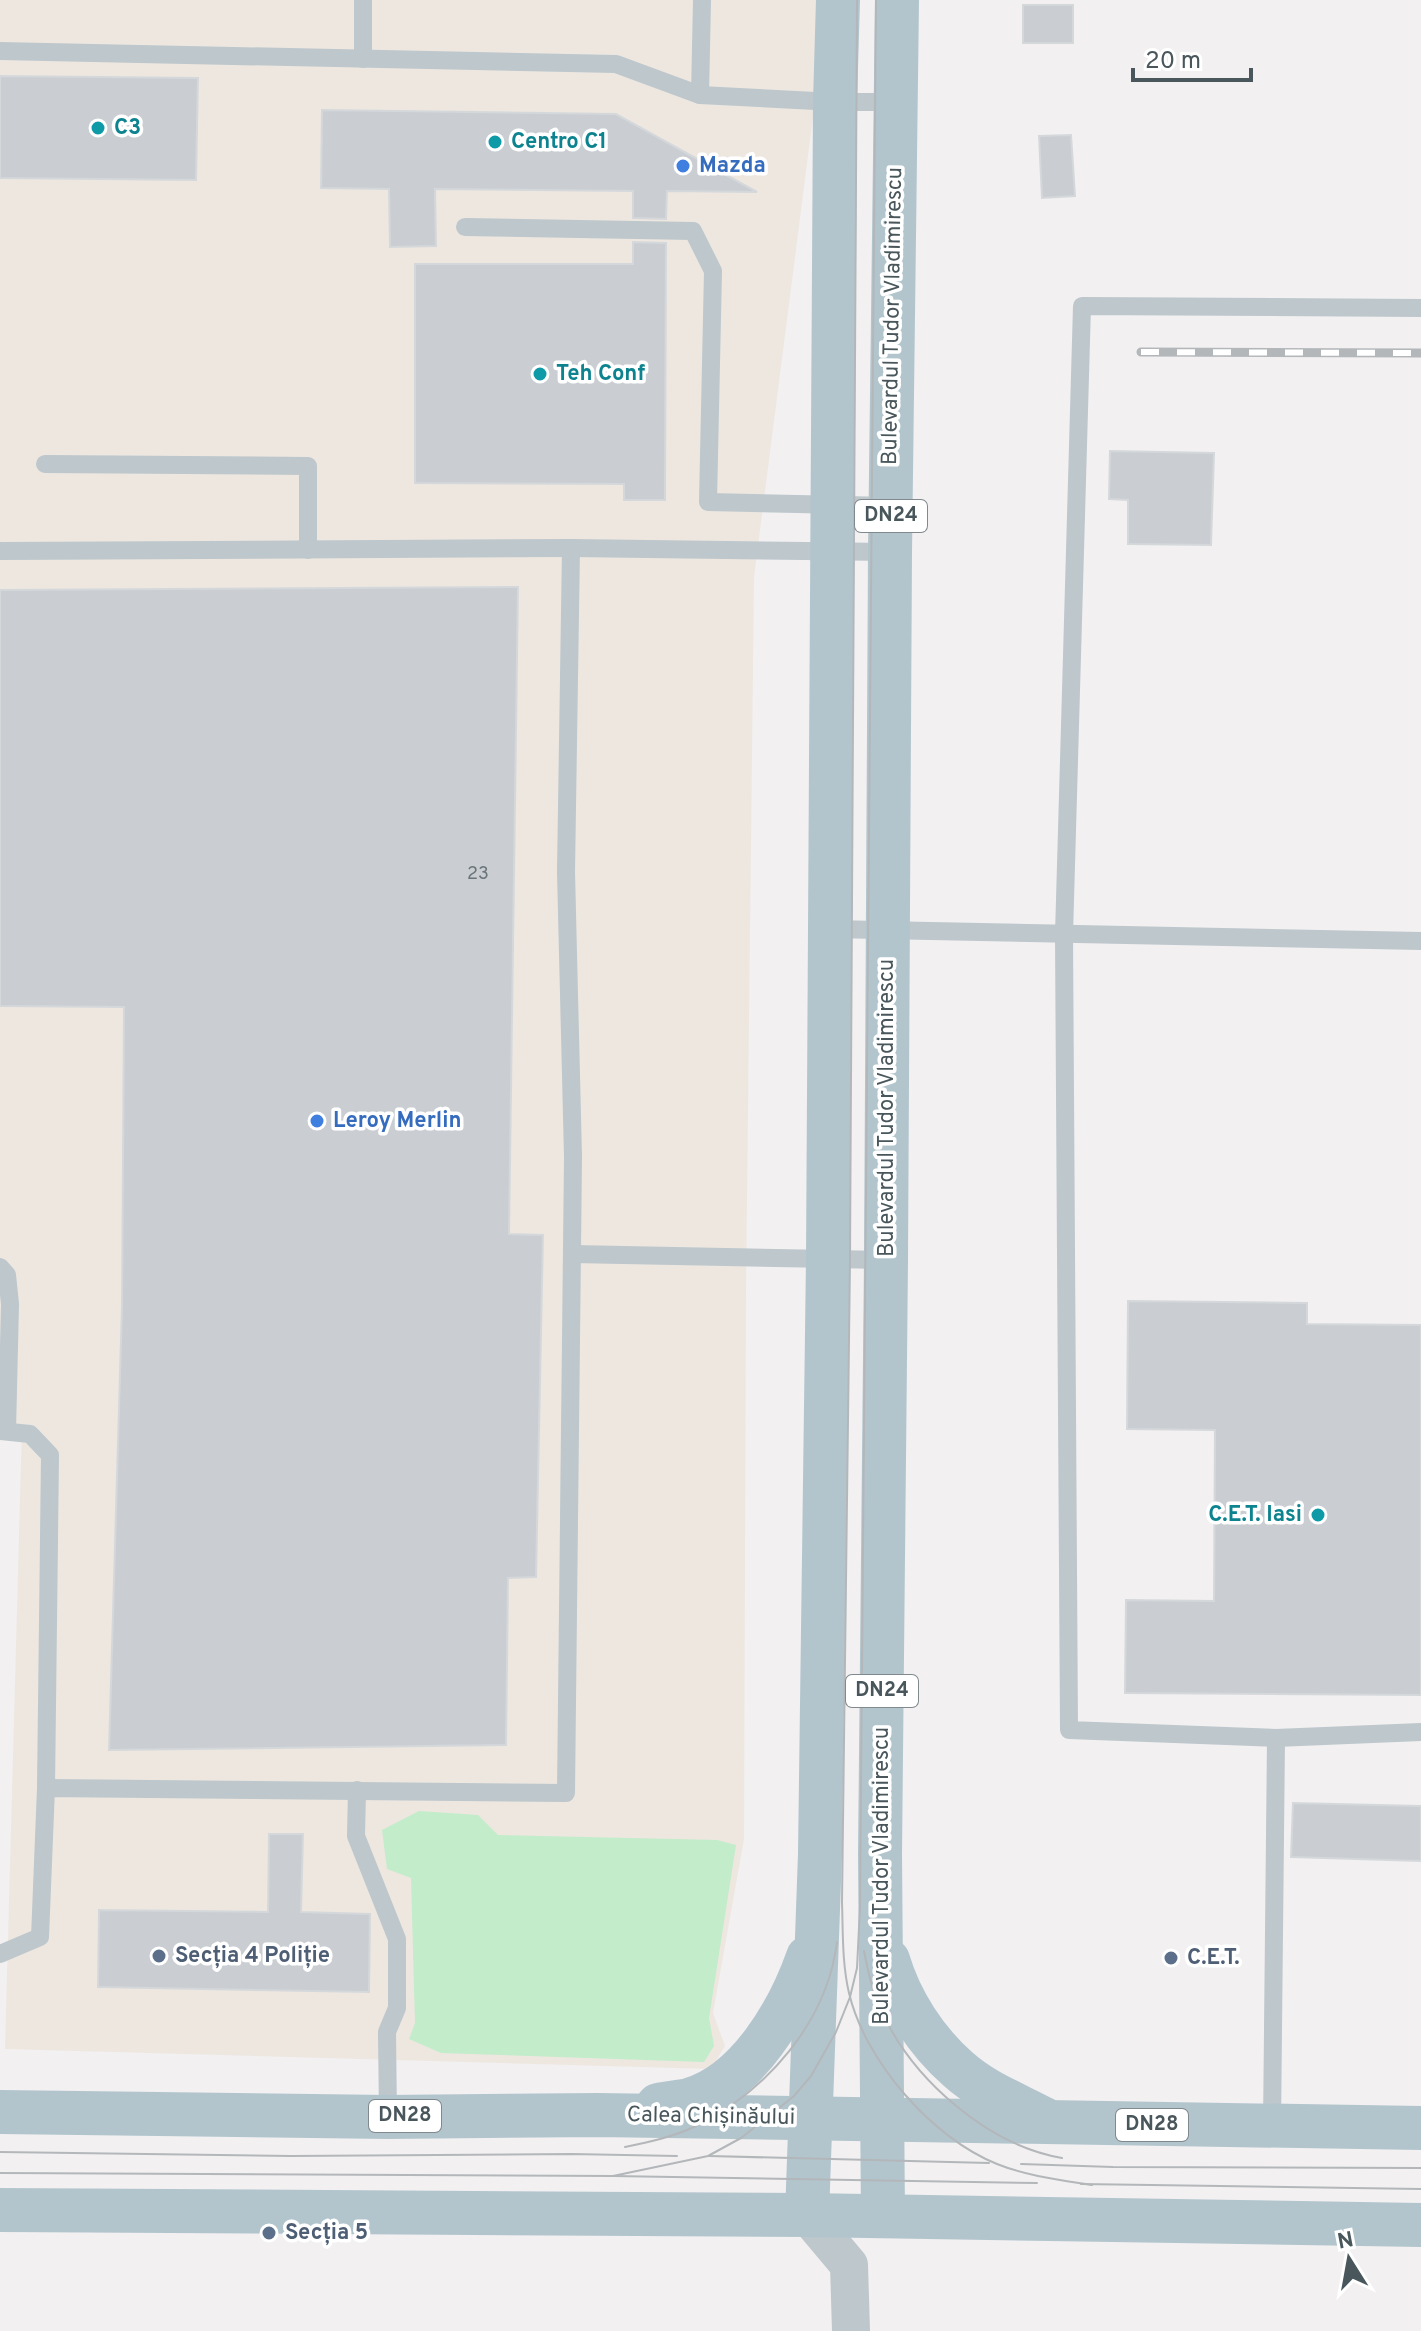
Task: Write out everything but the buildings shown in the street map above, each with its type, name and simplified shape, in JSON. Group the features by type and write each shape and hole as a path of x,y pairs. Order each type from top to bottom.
{"main road":[{"name":"DN24","path":"807,2215 820,1854 838,0"},
{"name":"Bulevardul Tudor Vladimirescu","path":"883,2216 881,1936 890,552 897,0"},
{"path":"598,2115 691,2099 727,2081 755,2054 779,2020 799,1982 816,1932"},
{"path":"881,1936 894,1983 935,2045 959,2071 1053,2124"},
{"name":"Calea Chișinăului","path":"0,2112 388,2117 598,2115 1421,2128"},
{"path":"0,2210 807,2215 1421,2225"}],"street":[{"path":"807,2215 849,2265"},
{"path":"851,2331 849,2265 883,2216"}],"lane":[{"path":"363,0 363,59"},
{"path":"700,95 702,0"},
{"path":"0,51 616,64 700,95 896,102"},
{"path":"465,227 693,231 713,271 708,502 891,506"},
{"path":"1421,308 1082,306 1064,935 1069,1730 1276,1738 1421,1732"},
{"path":"45,464 308,466 308,550"},
{"path":"46,1788 566,1793 573,1157 566,872 571,548"},
{"path":"0,551 571,548 890,552"},
{"path":"830,929 1421,941"},
{"path":"572,1254 886,1260"},
{"path":"0,1267 7,1275 10,1304 4,1431 30,1434 50,1455 46,1788 40,1937 0,1954"},
{"path":"1272,2127 1276,1738"},
{"path":"357,1790 356,1836 397,1939 397,2008 387,2032 388,2117"}],"shaded area":[{"path":"0,0 828,0 754,577 744,1839 713,2013 725,2046 711,2069 5,2049 22,1426 0,1425"}],"green space":[{"path":"419,1811 478,1815 498,1835 717,1840 736,1845 709,2018 714,2046 704,2062 441,2053 409,2039 415,2023 411,1878 387,1869 382,1830"}],"tram line":[{"path":"857,0 850,1259 842,1902 845,1970 857,2019 870,2045 886,2070 926,2116 949,2136 997,2164 1032,2175 1092,2185"},
{"path":"613,2176 708,2156 741,2138 794,2096 811,2076 836,2032 857,1968 860,1907 876,0"},
{"path":"625,2147 696,2126 747,2094 769,2073 807,2026 821,2000 837,1942"},
{"path":"864,1951 881,2010 895,2036 932,2084 980,2124 1006,2139 1062,2158"},
{"path":"0,2152 677,2156"},
{"path":"709,2156 989,2163"},
{"path":"1021,2164 1421,2168"},
{"path":"0,2173 613,2176 1037,2183"},
{"path":"1081,2184 1421,2189"}],"railway":[{"path":"1141,352 1421,353"}],"place":[{"name":"C3","path":"98,128"},
{"name":"Centro C1","path":"495,142"},
{"name":"Mazda","path":"683,166"},
{"name":"Teh Conf","path":"540,374"},
{"name":"Leroy Merlin","path":"317,1121"},
{"name":"C.E.T. Iasi","path":"1318,1515"},
{"name":"Secția 4 Poliție","path":"159,1956"},
{"name":"C.E.T.","path":"1171,1958"},
{"name":"Secția 5","path":"269,2233"}]}
